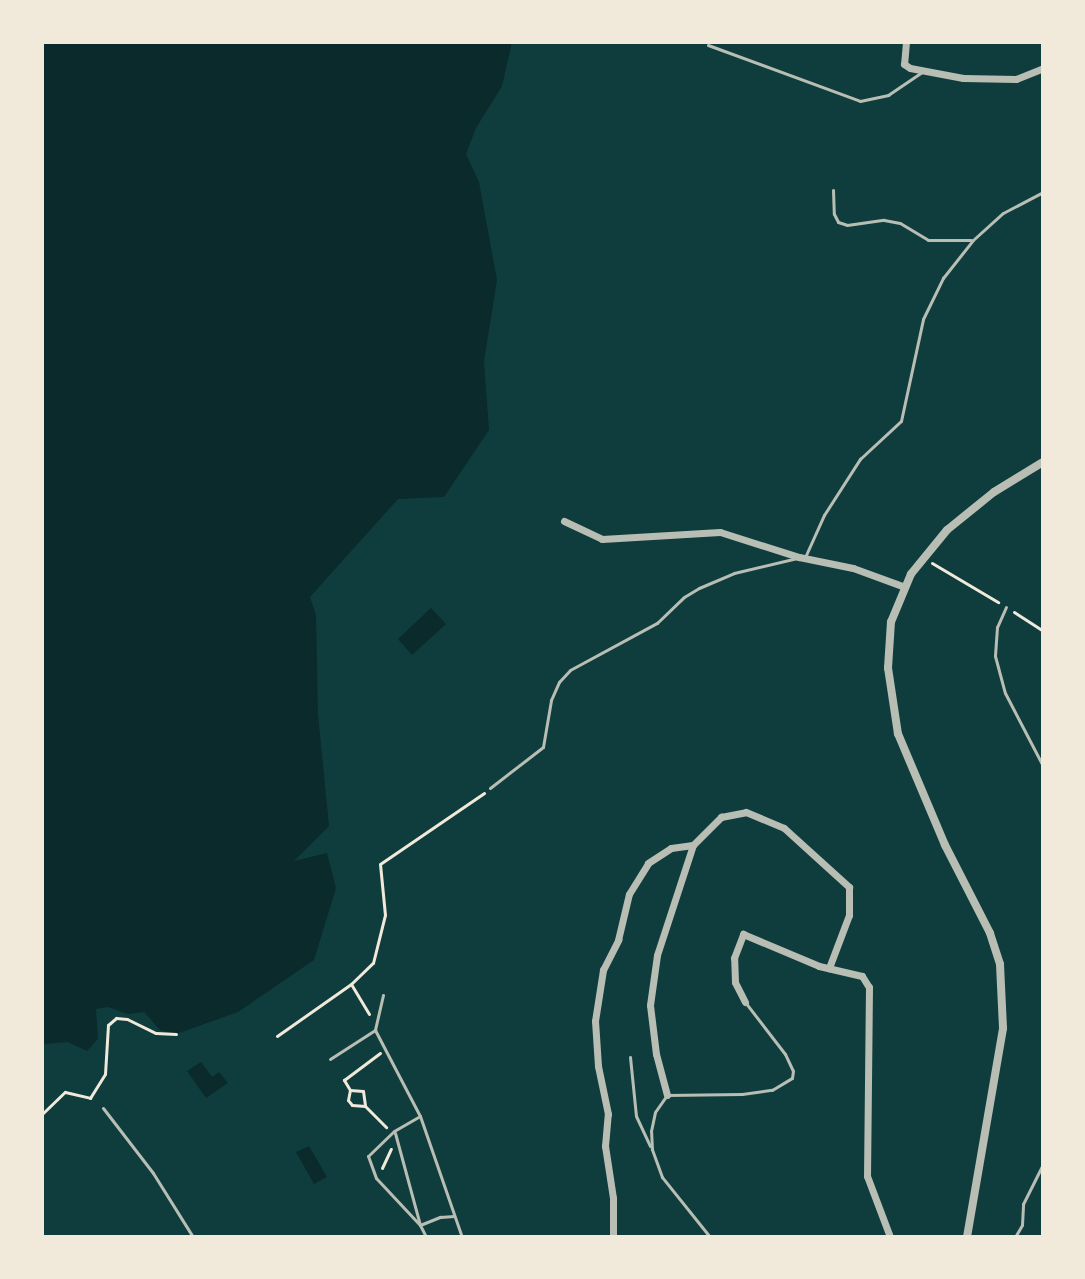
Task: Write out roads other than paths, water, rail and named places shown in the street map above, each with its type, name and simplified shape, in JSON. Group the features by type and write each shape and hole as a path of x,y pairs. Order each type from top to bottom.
{"street":[{"path":"906,42 904,64 927,70 996,81 1016,79 1043,68"},
{"path":"967,1237 1003,1028 1004,992 1000,964 990,933 945,845 898,734 888,668 891,622 905,587 922,557 969,509 1043,462"},
{"path":"564,521 602,539 720,532 802,558 853,568 905,587"},
{"path":"667,1095 656,1054 650,1005 657,955 693,845 721,817 746,812 784,828 849,887 849,915 829,968"},
{"path":"613,1237 613,1198 605,1146 608,1114 598,1066 595,1021 603,970 618,940 629,894 648,863 671,848 693,845"},
{"path":"745,1002 735,982 734,958 743,934 829,968 862,976 869,987 867,1176 890,1237"}],"lane":[{"path":"708,45 860,101 888,95 927,70"},
{"path":"833,190 834,214 838,222 847,225 884,220 900,223 928,240 973,240"},
{"path":"490,788 543,747 551,700 559,682 570,670 657,623 684,597 699,588 734,573 802,558 824,515 860,459 901,421 916,341 930,301 973,240 1014,204 1043,192"},
{"path":"1006,607 997,627 995,656 1005,693 1043,766"},
{"path":"383,995 375,1030 420,1116 462,1237"},
{"path":"652,1149 655,1112 667,1095 742,1094 772,1090 792,1078 793,1071 785,1054 745,1002"},
{"path":"330,1059 375,1030"},
{"path":"630,1057 636,1116 662,1177 710,1237"},
{"path":"103,1108 153,1173 193,1237"},
{"path":"420,1116 394,1131 368,1156 376,1178 420,1225"},
{"path":"394,1131 426,1237"},
{"path":"1015,1237 1022,1225 1023,1204 1043,1164"},
{"path":"420,1225 440,1217 454,1216"}],"water":[{"path":"42,42 512,42 502,86 476,128 466,154 479,182 497,280 484,361 489,430 444,497 398,499 310,597 316,615 318,714 329,826 294,861 327,853 336,888 314,960 238,1012 176,1034 160,1030 144,1012 128,1014 108,1007 96,1009 98,1039 87,1051 68,1042 42,1044"},
{"path":"431,608 446,624 412,655 398,639"},
{"path":"201,1062 212,1077 219,1072 228,1083 206,1098 187,1071"},
{"path":"309,1146 327,1177 314,1184 296,1152"}]}
